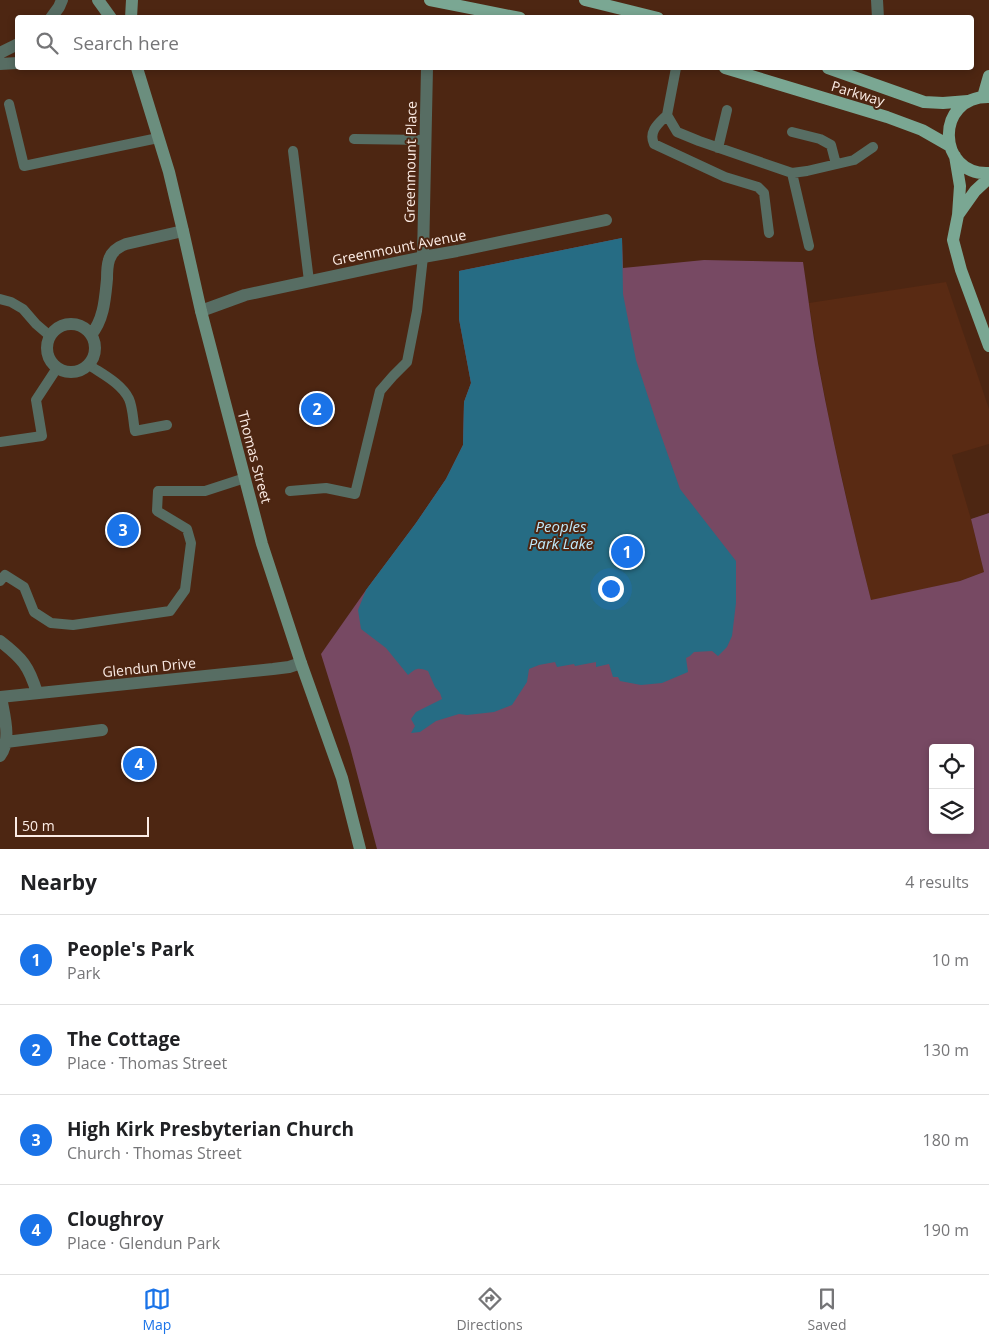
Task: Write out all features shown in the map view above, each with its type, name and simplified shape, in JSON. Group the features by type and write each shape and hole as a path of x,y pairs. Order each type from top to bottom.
{"main road":[{"path":"430,0 505,15"},
{"path":"585,0 646,15"},
{"name":"Parkway","path":"732,70 887,117 922,130 952,151 962,164 972,170 984,173 989,172"},
{"name":"Parkway","path":"834,70 924,102 943,104 986,97"},
{"path":"986,97 989,76"},
{"path":"968,101 960,107 949,125 948,136 960,186 958,215 953,240 961,270 989,346"},
{"path":"958,215 975,191 989,178"}],"street":[{"path":"53,15 62,0"},
{"path":"98,0 108,15"},
{"path":"131,15 132,0"},
{"path":"876,0 878,15"},
{"path":"0,53 15,46"},
{"path":"0,64 15,63"},
{"name":"Thomas Street","path":"138,70 169,172 201,311 262,544 301,663 342,778 360,849"},
{"name":"Greenmount Place","path":"423,257 428,70"},
{"name":"Greenmount Avenue","path":"201,311 244,295 606,220"},
{"path":"91,335 98,326 102,314 108,263 114,252 126,244 183,231"},
{"path":"62,325 78,325 86,329 91,335 95,350 89,365 83,370 75,372 59,370 53,365 46,351 50,336 55,329 62,325"},
{"path":"0,641 16,653 26,665 34,679 37,693"},
{"name":"Glendun Drive","path":"0,697 273,669 301,663"},
{"path":"0,697 6,733 6,742 0,756"},
{"path":"6,742 102,730"}],"lane":[{"path":"676,70 667,115 654,129 652,139 654,144 725,177 758,187 764,193 768,233"},
{"path":"8,104 24,166 158,138"},
{"path":"718,148 727,110"},
{"path":"667,115 677,132 718,148 792,172 854,160 873,147"},
{"path":"792,132 820,138 831,145 836,164"},
{"path":"354,139 426,140"},
{"path":"293,151 308,281"},
{"path":"792,172 810,246"},
{"path":"290,491 326,488 356,494 380,391 407,362 417,311 423,257"},
{"path":"0,299 11,302 23,309 50,336"},
{"path":"89,365 114,382 126,394 130,401 135,431 167,425"},
{"path":"0,442 42,436 36,400 57,368"},
{"path":"2,577 24,587 34,612 51,624 73,625 170,611 185,590 191,543 187,529 157,511 158,491 205,491 245,478"}],"shaded area":[{"path":"622,238 623,268 704,260 803,262 824,393 856,541 871,600 960,581 984,572 971,519 989,513 989,849 377,849 350,747 321,654 446,479 463,445 464,402 471,383 459,319 459,271"},
{"path":"946,282 989,409 989,444 952,455 984,572 960,581 871,601 831,429 809,303"}],"water":[{"name":"Peoples Park Lake","path":"622,238 623,294 636,360 657,424 680,489 736,561 736,603 732,636 727,647 718,656 712,651 694,652 686,658 688,672 662,683 641,685 620,681 618,677 613,677 609,664 596,667 596,662 557,667 555,662 539,665 529,669 527,682 512,705 494,712 459,714 436,721 420,732 411,733 415,726 411,719 416,712 442,699 440,693 435,687 428,671 417,669 408,675 386,648 361,629 358,610 366,590 446,479 463,445 464,402 471,383 459,319 459,271"}],"place":[{"name":"The Cottage","path":"317,409"},
{"name":"High Kirk Presbyterian Church","path":"123,530"},
{"name":"People's Park","path":"627,552"},
{"name":"Cloughroy","path":"139,764"}]}
